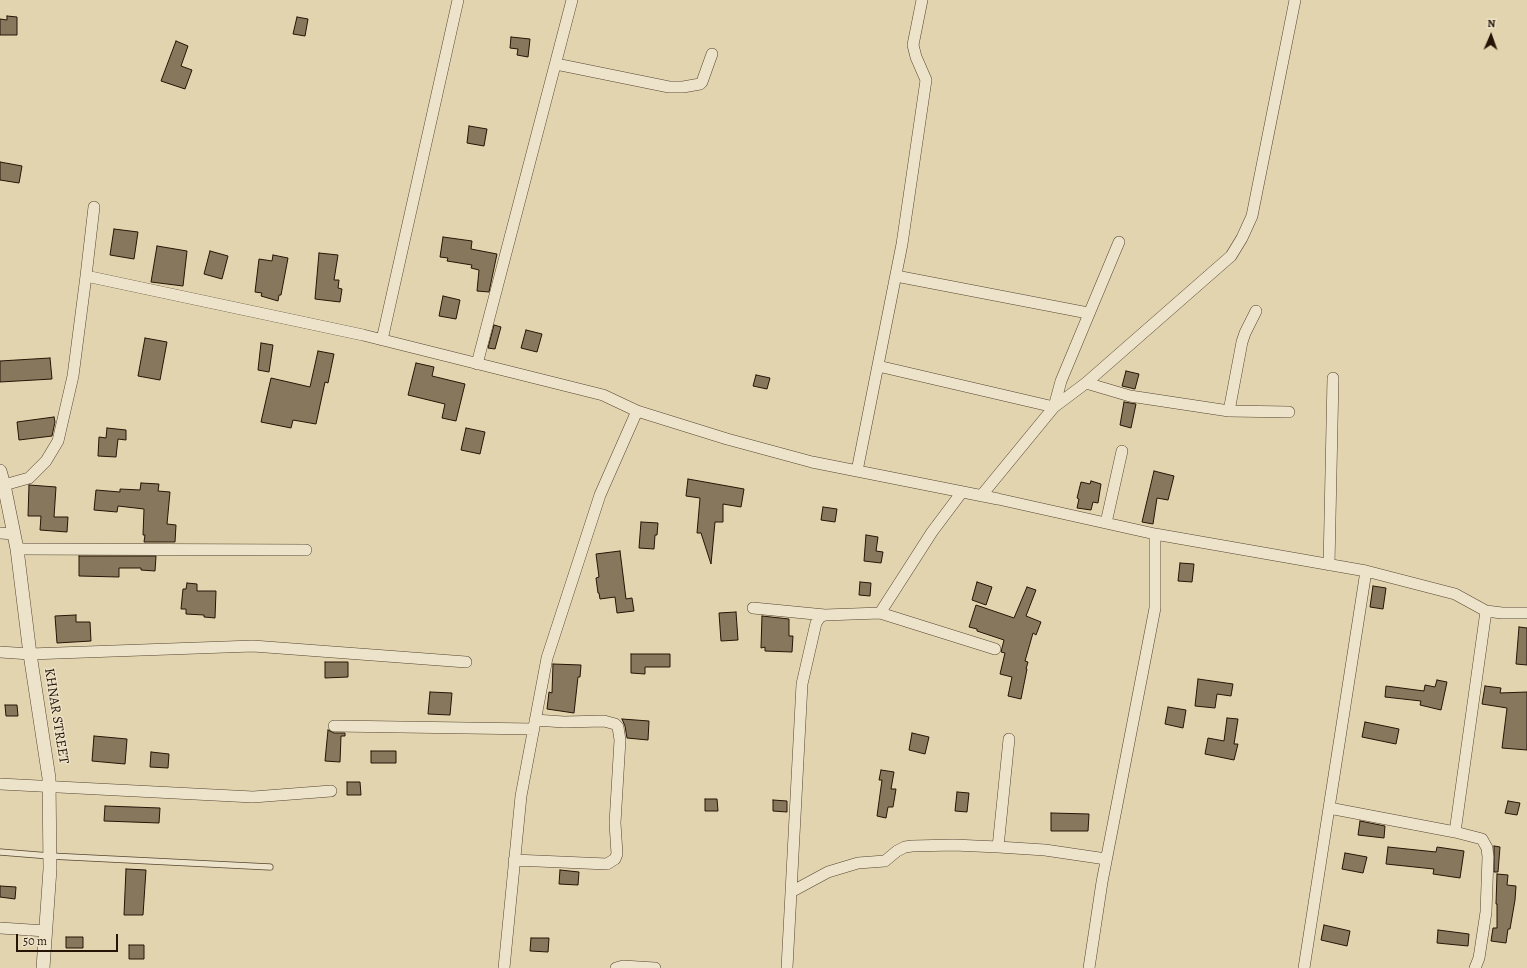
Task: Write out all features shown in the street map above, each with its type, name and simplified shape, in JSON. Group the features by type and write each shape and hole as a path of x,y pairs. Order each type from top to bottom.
{"street":[{"path":"382,340 458,0"},
{"path":"477,364 572,0"},
{"path":"857,471 902,244 926,80 916,57 913,45 922,0"},
{"path":"982,496 1054,407 1086,383 1231,256 1242,238 1252,216 1295,0"},
{"path":"556,64 669,87 683,87 700,84 702,82 712,54"},
{"path":"4,486 29,478 46,461 58,441 73,376 94,207"},
{"path":"1054,407 1061,381 1088,313 1119,242"},
{"path":"86,276 382,340 602,395 637,411 727,439 812,462 982,496 1155,534 1366,571 1455,594 1486,611 1502,613 1527,613"},
{"path":"896,276 1088,313"},
{"path":"1229,411 1242,342 1247,327 1256,311"},
{"path":"878,366 1054,407"},
{"path":"1329,565 1333,378"},
{"path":"1086,383 1130,396 1229,411 1289,412"},
{"path":"504,968 521,796 547,658 600,495 637,411"},
{"path":"1106,523 1122,451"},
{"name":"KHNAR STREET","path":"0,471 17,549 49,787 50,856 43,968"},
{"path":"880,613 932,532 962,492"},
{"path":"0,533 14,534"},
{"path":"1089,968 1106,859 1155,608 1155,534"},
{"path":"17,549 306,550"},
{"path":"1304,968 1366,571"},
{"path":"753,608 824,615 880,613 995,649"},
{"path":"1455,832 1486,611"},
{"path":"787,968 802,684 816,623 820,617 824,615"},
{"path":"0,652 30,654 253,646 466,662"},
{"path":"334,726 535,725 564,722 604,721 615,724 618,727 620,740 614,822 617,854 615,859 607,864 514,860"},
{"path":"998,846 1009,739"},
{"path":"0,784 253,797 331,791"},
{"path":"1329,808 1455,832 1482,839 1487,848 1488,857 1486,912 1479,958 1474,968"},
{"path":"791,892 813,879 846,866 858,863 885,861 897,851 905,847 954,845 998,846 1045,850 1106,859"},
{"path":"0,928 46,931"},
{"path":"616,968 623,966 655,968"}],"lane":[{"path":"0,852 50,856 270,867"}],"building":[{"path":"7,16 17,17 17,35 0,35 0,19 7,20"},
{"path":"297,17 308,19 305,36 293,34"},
{"path":"511,37 530,39 528,57 517,55 518,49 510,48"},
{"path":"176,41 188,46 181,66 192,70 185,89 161,81"},
{"path":"469,126 487,129 484,146 467,143"},
{"path":"0,162 22,166 19,183 0,180"},
{"path":"114,229 138,232 134,259 110,255"},
{"path":"443,237 472,241 471,249 497,254 489,292 477,291 479,270 471,268 472,265 447,261 448,258 440,257"},
{"path":"157,246 187,251 183,286 151,282"},
{"path":"210,251 228,256 222,279 204,274"},
{"path":"319,253 338,255 334,280 339,280 338,288 342,289 340,302 315,299"},
{"path":"273,255 288,258 281,295 279,295 278,301 261,296 262,293 255,292 259,259 272,261"},
{"path":"443,296 460,300 456,319 439,316"},
{"path":"494,325 501,327 495,349 488,348"},
{"path":"526,330 542,334 537,352 521,348"},
{"path":"145,338 167,342 160,380 138,376"},
{"path":"261,343 273,345 269,372 258,370"},
{"path":"318,351 334,354 328,383 325,382 316,424 293,420 291,428 261,422 271,378 310,387"},
{"path":"50,358 52,379 0,382 0,361"},
{"path":"416,363 434,367 432,376 465,384 456,421 442,418 445,404 408,395"},
{"path":"1126,371 1139,374 1135,389 1122,386"},
{"path":"756,375 770,378 767,389 753,386"},
{"path":"1124,402 1136,404 1131,428 1120,425"},
{"path":"54,417 55,422 52,436 19,440 17,422"},
{"path":"107,428 126,430 126,440 118,439 116,457 98,456 99,437 106,438"},
{"path":"466,428 485,432 480,454 461,450"},
{"path":"1154,471 1174,476 1168,500 1157,498 1153,524 1142,522"},
{"path":"688,479 744,489 741,507 723,504 723,522 715,522 711,564 701,533 697,533 700,498 686,496"},
{"path":"1091,481 1101,484 1098,503 1093,502 1091,510 1077,508 1079,499 1077,498 1081,482 1090,484"},
{"path":"141,483 159,484 158,491 170,492 167,524 176,525 175,542 144,542 144,509 118,506 117,512 94,510 96,490 120,492 120,489 140,490"},
{"path":"29,485 56,487 54,517 68,517 67,532 40,530 41,516 28,516"},
{"path":"823,507 837,509 835,522 821,520"},
{"path":"641,522 658,523 654,549 639,548"},
{"path":"866,535 878,537 876,551 883,552 881,563 864,561"},
{"path":"620,551 626,599 632,598 634,611 617,613 615,597 600,599 596,578 599,577 596,554"},
{"path":"79,556 156,556 155,571 141,570 141,568 119,568 119,577 79,576"},
{"path":"1180,563 1194,564 1192,582 1178,581"},
{"path":"860,582 871,583 870,596 859,595"},
{"path":"977,582 992,587 986,605 972,600"},
{"path":"187,583 197,584 197,591 216,591 215,618 204,617 204,615 186,614 186,609 181,609 183,589 186,589"},
{"path":"1373,586 1386,588 1383,609 1370,607"},
{"path":"1027,587 1036,590 1026,616 1041,622 1036,635 1033,633 1025,661 1028,662 1021,699 1008,696 1012,677 1000,674 1005,653 1001,652 1004,640 969,627 976,605 1014,618"},
{"path":"736,612 738,640 721,641 719,613"},
{"path":"76,615 76,622 90,622 91,641 57,643 55,616"},
{"path":"762,616 789,619 789,636 793,636 792,652 765,651 765,647 761,648"},
{"path":"1519,627 1527,628 1527,665 1516,664"},
{"path":"631,654 670,654 670,667 645,667 645,674 631,673"},
{"path":"325,662 348,662 348,677 325,678"},
{"path":"553,664 581,665 580,677 578,677 574,713 547,709 549,692 552,693"},
{"path":"1198,679 1233,684 1231,696 1217,694 1215,708 1195,706"},
{"path":"1437,680 1447,682 1441,710 1420,705 1421,701 1385,697 1386,686 1424,691 1425,685 1435,687"},
{"path":"1485,686 1501,688 1500,693 1527,692 1527,750 1502,748 1507,708 1482,704"},
{"path":"430,692 452,693 450,715 428,714"},
{"path":"5,705 17,705 18,716 6,716"},
{"path":"1168,707 1186,710 1183,728 1165,724"},
{"path":"1227,718 1238,719 1234,744 1238,744 1234,760 1205,754 1208,738 1224,741"},
{"path":"622,719 649,721 648,740 627,738"},
{"path":"1365,722 1399,729 1396,744 1362,737"},
{"path":"328,730 334,733 345,733 345,736 341,736 340,762 325,761"},
{"path":"912,733 929,737 925,754 909,750"},
{"path":"94,736 127,739 125,764 92,761"},
{"path":"371,751 396,751 396,763 371,763"},
{"path":"151,752 169,754 168,768 150,767"},
{"path":"881,770 894,772 891,789 896,789 893,807 888,807 886,818 877,816 882,780 879,780"},
{"path":"347,782 360,782 361,795 347,795"},
{"path":"957,792 969,793 967,812 955,811"},
{"path":"705,799 717,799 718,811 705,811"},
{"path":"773,800 787,801 787,812 773,811"},
{"path":"1508,801 1520,803 1517,815 1505,813"},
{"path":"105,806 160,808 159,823 104,821"},
{"path":"1051,813 1089,814 1088,831 1051,831"},
{"path":"1360,821 1385,826 1384,838 1358,835"},
{"path":"1494,846 1500,847 1498,872 1494,872"},
{"path":"1388,847 1436,852 1437,847 1464,851 1460,878 1433,874 1434,869 1386,864"},
{"path":"1345,853 1367,857 1363,873 1342,869"},
{"path":"126,869 146,870 143,915 124,915"},
{"path":"560,870 579,872 578,885 559,884"},
{"path":"1497,874 1508,875 1507,885 1516,886 1510,929 1508,929 1506,943 1491,941 1493,928 1497,928"},
{"path":"0,886 16,887 15,899 0,897"},
{"path":"1324,925 1350,931 1347,946 1321,940"},
{"path":"1438,930 1469,934 1468,946 1437,943"},
{"path":"66,937 83,937 83,948 66,948"},
{"path":"531,938 549,938 548,952 530,951"},
{"path":"129,945 144,945 144,959 129,959"}]}
